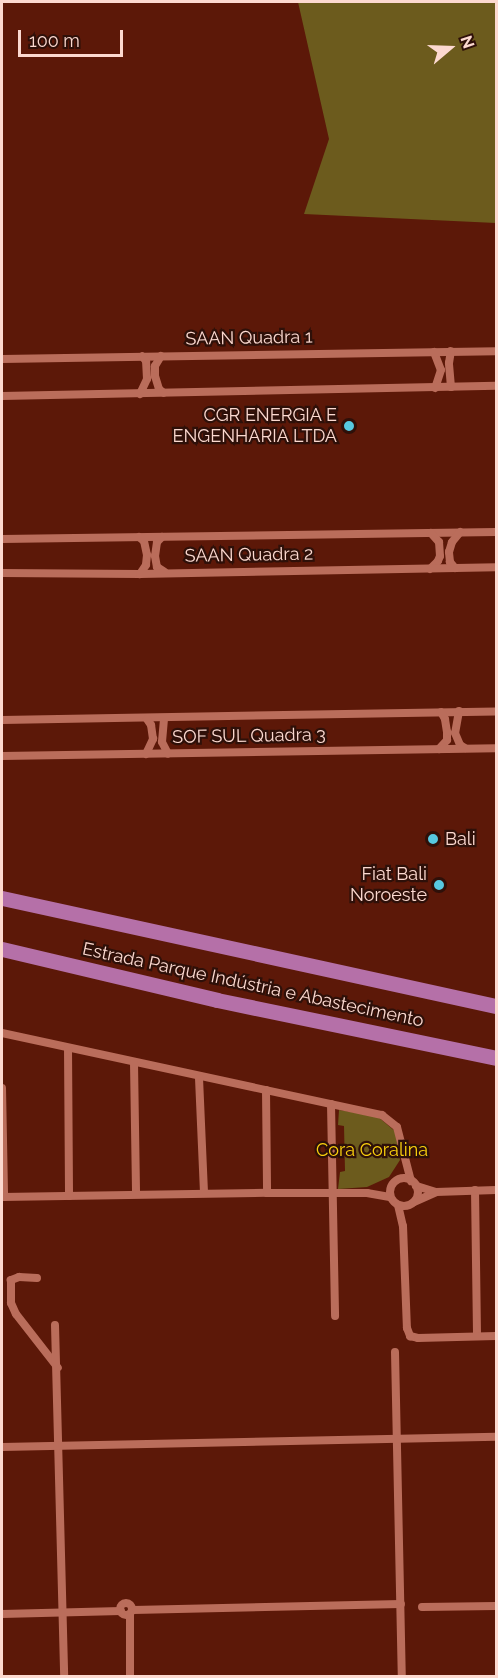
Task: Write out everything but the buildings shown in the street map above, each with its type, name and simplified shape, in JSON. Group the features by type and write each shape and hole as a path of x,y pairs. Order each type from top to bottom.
{"highway":[{"name":"Estrada Parque Indústria e Abastecimento","path":"2,898 496,1006"},
{"name":"Estrada Parque Indústria e Abastecimento","path":"2,949 217,1000 496,1058"}],"street":[{"path":"450,387 449,363 452,351"},
{"name":"SAAN Quadra 1","path":"2,359 496,351"},
{"path":"434,352 441,370 435,388"},
{"path":"140,394 147,379 146,361 142,356"},
{"path":"160,356 155,366 155,376 159,389 164,393"},
{"path":"2,396 496,386"},
{"path":"455,568 450,562 449,552 452,542 460,532"},
{"path":"2,539 496,532"},
{"path":"429,569 440,556 439,542 431,533"},
{"path":"139,537 144,541 147,555 146,564 140,574"},
{"path":"162,537 157,542 156,563 160,570 166,572"},
{"name":"SAAN Quadra 2","path":"2,573 140,574 496,567"},
{"path":"459,711 455,733 460,745 467,748"},
{"path":"2,720 164,719 496,711"},
{"path":"439,749 447,740 441,712"},
{"path":"146,754 153,739 151,725 147,719"},
{"path":"164,719 162,742 168,754"},
{"name":"SOF SUL Quadra 3","path":"2,756 496,748"},
{"path":"467,1000 496,1000"},
{"path":"2,1033 388,1118 400,1134 404,1158 417,1194 403,1226"},
{"path":"68,1048 69,1196"},
{"path":"134,1063 136,1194"},
{"path":"199,1078 204,1193"},
{"path":"2,1088 3,1197 204,1193 367,1193 390,1197 398,1205 403,1226 408,1332 418,1338 496,1336"},
{"path":"266,1090 267,1193"},
{"path":"331,1104 336,1316"},
{"path":"390,1197 393,1183 404,1158"},
{"path":"367,1193 403,1178 436,1192"},
{"path":"475,1190 477,1336"},
{"path":"398,1205 412,1203 436,1192 496,1190"},
{"path":"37,1278 19,1277 11,1280 11,1303 16,1314 58,1368"},
{"path":"55,1326 58,1368 64,1677"},
{"path":"395,1352 402,1677"},
{"path":"2,1447 496,1437"},
{"path":"2,1614 120,1611 123,1615 131,1612 401,1604"},
{"path":"422,1607 496,1606"},
{"path":"130,1677 131,1612"}],"green space":[{"path":"298,2 496,2 496,223 304,214 329,139"},
{"name":"Cora Coralina","path":"339,1110 377,1116 396,1132 400,1160 389,1177 367,1187 338,1189 340,1172 345,1171 344,1126 338,1125"}],"place":[{"name":"CGR ENERGIA E ENGENHARIA LTDA","path":"349,426"},
{"name":"Bali","path":"433,839"},
{"name":"Fiat Bali Noroeste","path":"439,885"}]}
